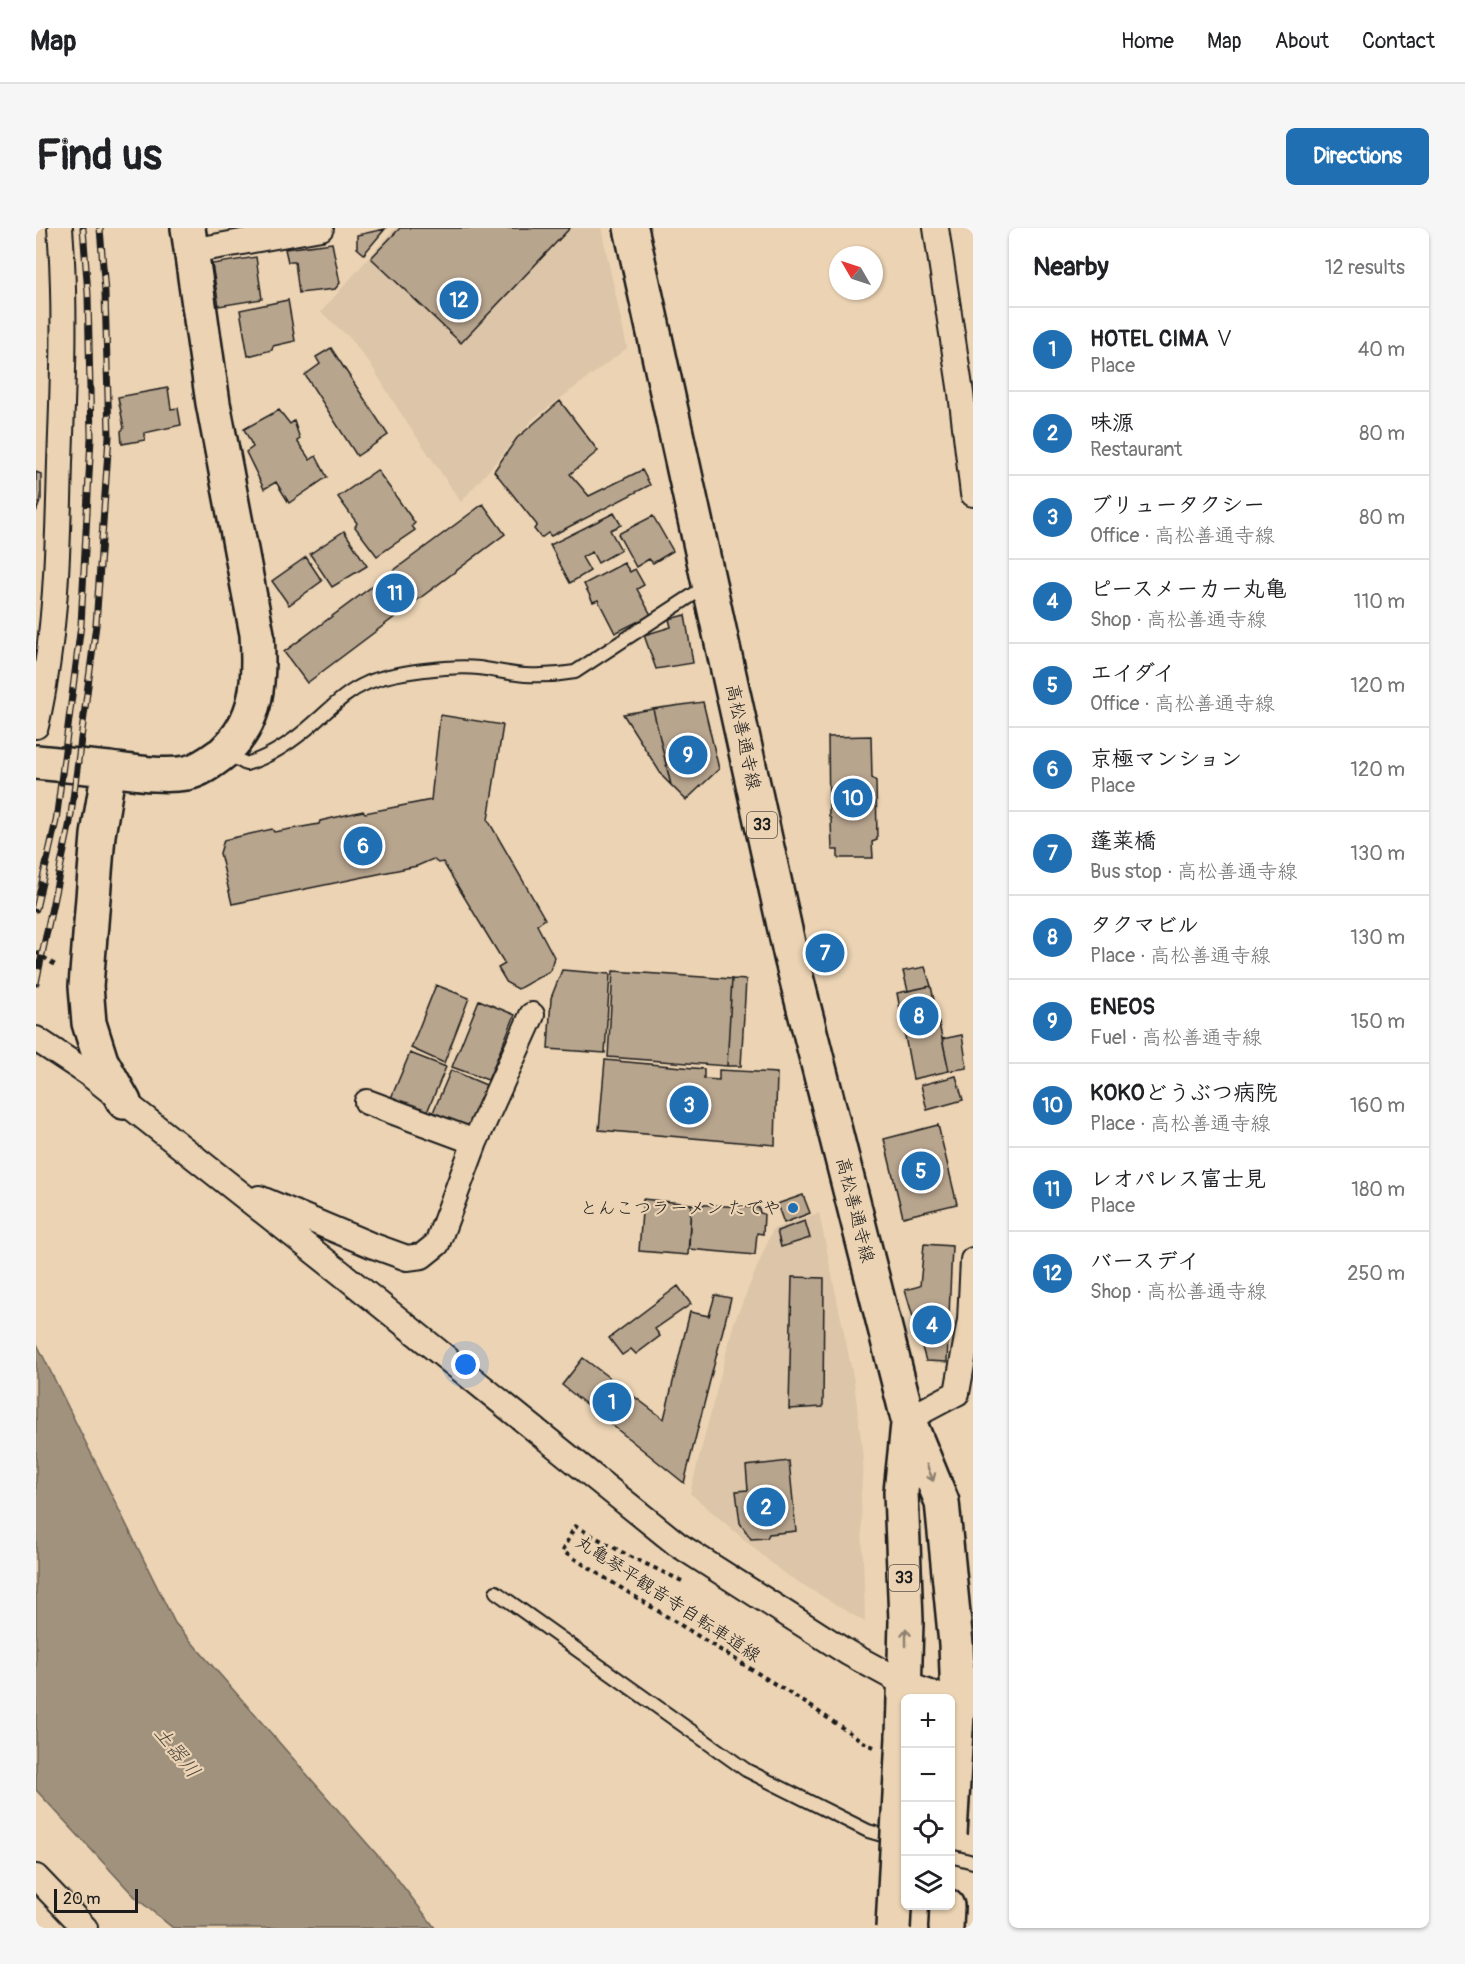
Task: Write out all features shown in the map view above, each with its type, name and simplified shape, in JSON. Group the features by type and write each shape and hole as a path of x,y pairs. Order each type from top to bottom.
{"main road":[{"name":"高松善通寺線","path":"631,228 791,957 908,1419 942,1502 956,1644 952,1802"},
{"path":"36,762 151,775 188,772 210,763 233,744 250,719 259,669 257,634 213,403 190,240"},
{"path":"109,769 98,835 86,986 89,1023 101,1061 124,1102"},
{"name":"高松善通寺線","path":"892,1928 889,1742 905,1684 906,1620 901,1492 908,1419"},
{"path":"946,1928 947,1910"}],"street":[{"path":"38,712 50,655 57,565 62,399 60,228"},
{"path":"190,240 321,228"},
{"path":"936,228 967,391 973,494"},
{"path":"229,1185 371,1245 407,1258 422,1256 437,1244 475,1142 532,1015"},
{"path":"36,1040 89,1074 341,1273 677,1544 848,1653 956,1708"},
{"path":"367,1102 475,1142"},
{"path":"908,1419 957,1393 972,1320 973,1260"},
{"path":"36,1877 85,1928"}],"lane":[{"path":"224,751 246,764 265,758 316,722 336,701 367,682 397,673 477,668 524,675 575,672 709,585"},
{"path":"496,1592 746,1770 868,1831 901,1841"},
{"path":"955,1857 973,1862"}],"path":[{"name":"丸亀琴平観音寺自転車道線","path":"688,1584 629,1556 575,1526 562,1551 797,1697 866,1743 889,1742"}],"shaded area":[{"path":"395,228 601,228 627,348 533,419 461,502 373,368 350,338 321,312"},
{"path":"819,1213 854,1381 861,1440 865,1622 782,1572 690,1493 734,1323 773,1229"}],"water":[{"name":"土器川","path":"36,1342 175,1623 392,1872 435,1928 173,1928 136,1898 36,1790"}],"building":[{"path":"400,228 570,228 461,343 371,258"},
{"path":"385,229 364,254 357,248 357,235"},
{"path":"332,243 340,283 335,289 299,293 295,262 288,262 285,249"},
{"path":"256,257 262,299 219,306 212,264"},
{"path":"288,300 295,341 273,346 272,350 248,356 240,310"},
{"path":"331,348 388,435 357,456 305,375 320,364 316,357"},
{"path":"168,388 171,409 178,408 181,425 144,433 145,440 122,444 121,431 124,428 118,397"},
{"path":"560,401 598,451 570,474 589,496 642,470 650,485 551,536 548,533 541,538 534,529 537,525 494,471 517,438"},
{"path":"279,410 290,424 294,421 300,439 297,441 310,460 316,456 327,477 289,503 276,482 264,489 246,452 253,447 244,429"},
{"path":"377,470 415,523 412,526 415,530 377,556 355,527 357,523 338,497"},
{"path":"36,472 41,474 41,499 36,512"},
{"path":"483,504 505,534 307,683 284,652"},
{"path":"614,513 621,525 610,530 621,550 598,563 592,552 582,557 590,571 570,583 550,545"},
{"path":"653,516 673,551 653,563 649,559 636,567 618,534"},
{"path":"344,531 367,566 332,587 310,554"},
{"path":"306,557 322,581 289,605 272,581"},
{"path":"624,563 630,572 635,569 644,585 637,589 651,615 615,633 598,600 593,602 584,584"},
{"path":"685,615 693,663 656,669 644,635 671,627 669,619"},
{"path":"703,702 719,769 686,800 671,785 653,709"},
{"path":"653,709 671,785 663,777 623,714"},
{"path":"440,715 503,725 488,820 545,919 537,925 554,957 550,971 518,989 507,983 498,968 505,964 443,862 438,863 433,859 417,866 232,904 220,853 224,840 272,829 274,832 319,824 320,821 363,811 365,813 431,800"},
{"path":"871,736 872,778 876,781 877,840 872,842 873,858 838,858 838,850 832,850 829,816 828,737"},
{"path":"925,967 931,986 908,991 903,971"},
{"path":"562,970 610,974 605,1053 548,1049 551,998"},
{"path":"613,971 732,979 727,1066 608,1057"},
{"path":"732,979 746,980 741,1066 727,1066"},
{"path":"436,985 469,998 444,1063 411,1048"},
{"path":"931,986 949,1071 913,1079 897,993"},
{"path":"479,1000 515,1015 488,1080 452,1067"},
{"path":"962,1035 967,1068 949,1071 942,1039"},
{"path":"410,1053 446,1067 427,1112 391,1098"},
{"path":"605,1060 704,1069 704,1079 719,1080 719,1070 777,1073 775,1145 599,1130"},
{"path":"451,1070 486,1085 467,1131 431,1117"},
{"path":"956,1076 963,1100 927,1110 921,1085"},
{"path":"938,1125 957,1204 903,1217 884,1139"},
{"path":"803,1195 810,1213 784,1223 777,1204"},
{"path":"643,1199 691,1204 688,1255 639,1251"},
{"path":"691,1204 759,1208 760,1213 764,1214 763,1234 757,1233 755,1255 689,1249"},
{"path":"805,1221 810,1238 781,1247 777,1231"},
{"path":"924,1244 952,1246 947,1362 926,1361 905,1290 920,1286"},
{"path":"792,1277 824,1278 823,1407 789,1409"},
{"path":"678,1286 691,1304 655,1329 660,1336 636,1354 631,1349 622,1355 609,1338"},
{"path":"715,1295 731,1298 684,1483 562,1385 583,1358 664,1419 690,1312 709,1316"},
{"path":"789,1461 796,1531 769,1534 767,1538 751,1539 740,1523 736,1491 748,1490 746,1466"}],"railway":[{"path":"36,909 56,821 81,625 91,438 88,294 83,228"},
{"path":"36,983 70,822 96,625 109,436 105,292 100,228"}],"place":[{"name":"バースデイ","path":"459,300"},
{"name":"レオパレス富士見","path":"395,593"},
{"name":"ENEOS","path":"688,755"},
{"name":"KOKOどうぶつ病院","path":"853,798"},
{"name":"京極マンション","path":"363,846"},
{"name":"蓬莱橋","path":"825,953"},
{"name":"タクマビル","path":"919,1016"},
{"name":"ブリュータクシー","path":"689,1105"},
{"name":"エイダイ","path":"921,1171"},
{"name":"とんこつラーメン たでや","path":"793,1208"},
{"name":"ピースメーカー丸亀","path":"932,1325"},
{"name":"HOTEL CIMA Ⅴ","path":"612,1402"},
{"name":"味源","path":"766,1507"}]}
